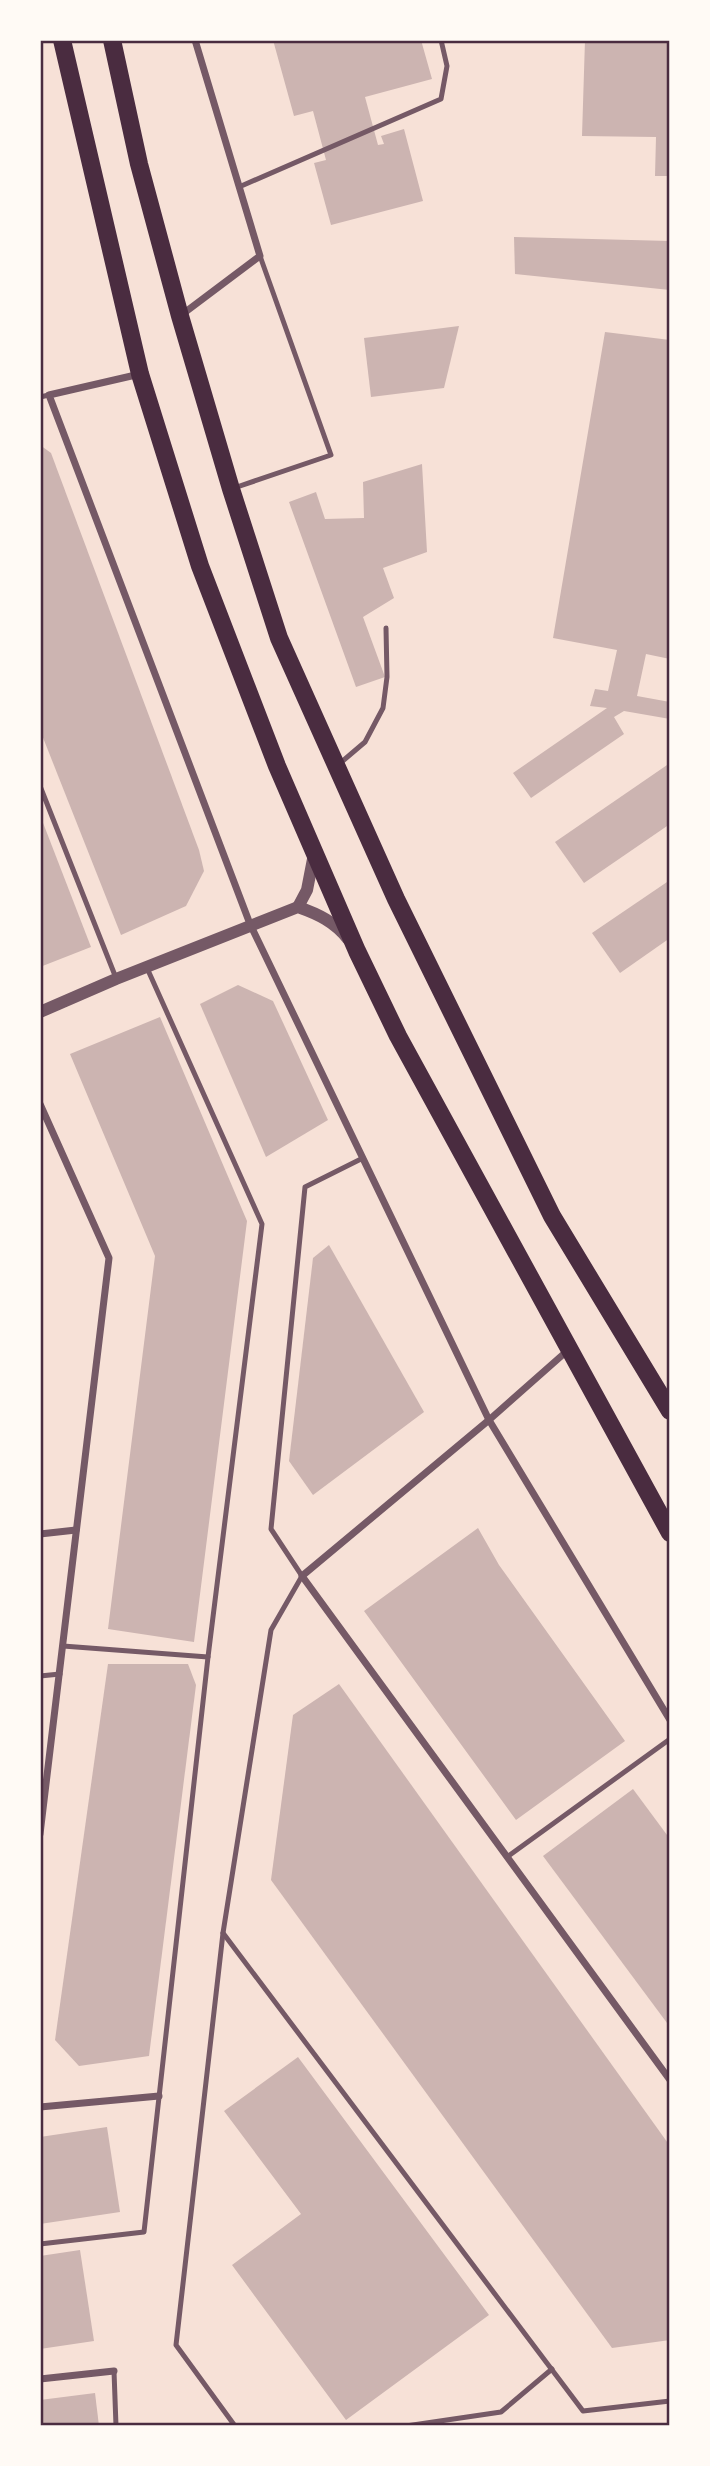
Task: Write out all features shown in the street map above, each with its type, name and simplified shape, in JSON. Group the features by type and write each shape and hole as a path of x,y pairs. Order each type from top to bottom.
{"main road":[{"path":"62,40 92,179 140,373 200,566 257,717 357,951 398,1036 670,1533"},
{"path":"112,40 139,164 180,316 230,489 279,638 401,911 552,1216 670,1410"}],"street":[{"path":"180,316 260,256 195,40"},
{"path":"140,373 45,396 250,925 489,1420 670,1720"},
{"path":"298,907 310,881 314,852"},
{"path":"40,1012 298,907 322,916 342,931 357,951"},
{"path":"40,1104 109,1258 40,1834"},
{"path":"570,1349 302,1576 670,2080"},
{"path":"40,1534 76,1530"},
{"path":"40,2107 159,2096"},
{"path":"40,2379 114,2371"}],"lane":[{"path":"239,187 441,99 447,66 442,40"},
{"path":"230,489 331,455 260,256"},
{"path":"335,767 365,742 383,708 387,677 386,628"},
{"path":"40,786 116,979"},
{"path":"40,2244 145,2232 208,1657 262,1224 147,968"},
{"path":"235,2426 176,2345 223,1933 271,1630 302,1576 271,1529 305,1187 363,1158"},
{"path":"63,1646 208,1657"},
{"path":"40,1676 60,1674"},
{"path":"507,1857 670,1739"},
{"path":"223,1933 583,2411 670,2401"},
{"path":"407,2426 501,2412 552,2369"},
{"path":"114,2371 116,2426"}],"building":[{"path":"273,40 421,40 432,79 365,97 378,145 384,144 381,136 404,129 423,201 331,225 314,163 326,160 313,111 294,116"},
{"path":"585,40 670,40 670,176 655,176 656,137 582,136"},
{"path":"514,237 670,241 670,290 515,274"},
{"path":"459,326 444,388 371,397 364,338"},
{"path":"605,332 670,340 670,659 646,654 637,696 670,702 670,719 624,711 614,717 624,734 531,798 513,773 607,708 590,706 595,689 608,691 617,650 553,638"},
{"path":"40,445 51,453 199,850 204,871 186,906 121,935 40,730"},
{"path":"422,464 427,552 383,568 394,598 363,617 385,677 356,687 289,502 316,492 325,519 364,518 363,482"},
{"path":"670,763 670,824 584,883 555,842"},
{"path":"40,815 91,947 40,967"},
{"path":"670,880 670,938 620,973 592,933"},
{"path":"238,985 273,1001 328,1120 266,1157 200,1004"},
{"path":"160,1017 247,1221 194,1642 108,1629 155,1256 70,1054"},
{"path":"329,1245 424,1412 313,1495 289,1461 313,1258"},
{"path":"478,1528 499,1565 625,1741 516,1820 364,1611"},
{"path":"108,1664 188,1664 196,1685 149,2056 79,2066 55,2040"},
{"path":"339,1684 670,2146 670,2340 612,2348 271,1880 293,1715"},
{"path":"633,1789 670,1839 670,2027 543,1856"},
{"path":"298,2057 489,2315 346,2420 232,2265 301,2214 224,2111"},
{"path":"107,2127 120,2212 40,2224 40,2137"},
{"path":"80,2250 94,2341 40,2349 40,2256"},
{"path":"95,2393 99,2426 40,2426 40,2400"}]}
